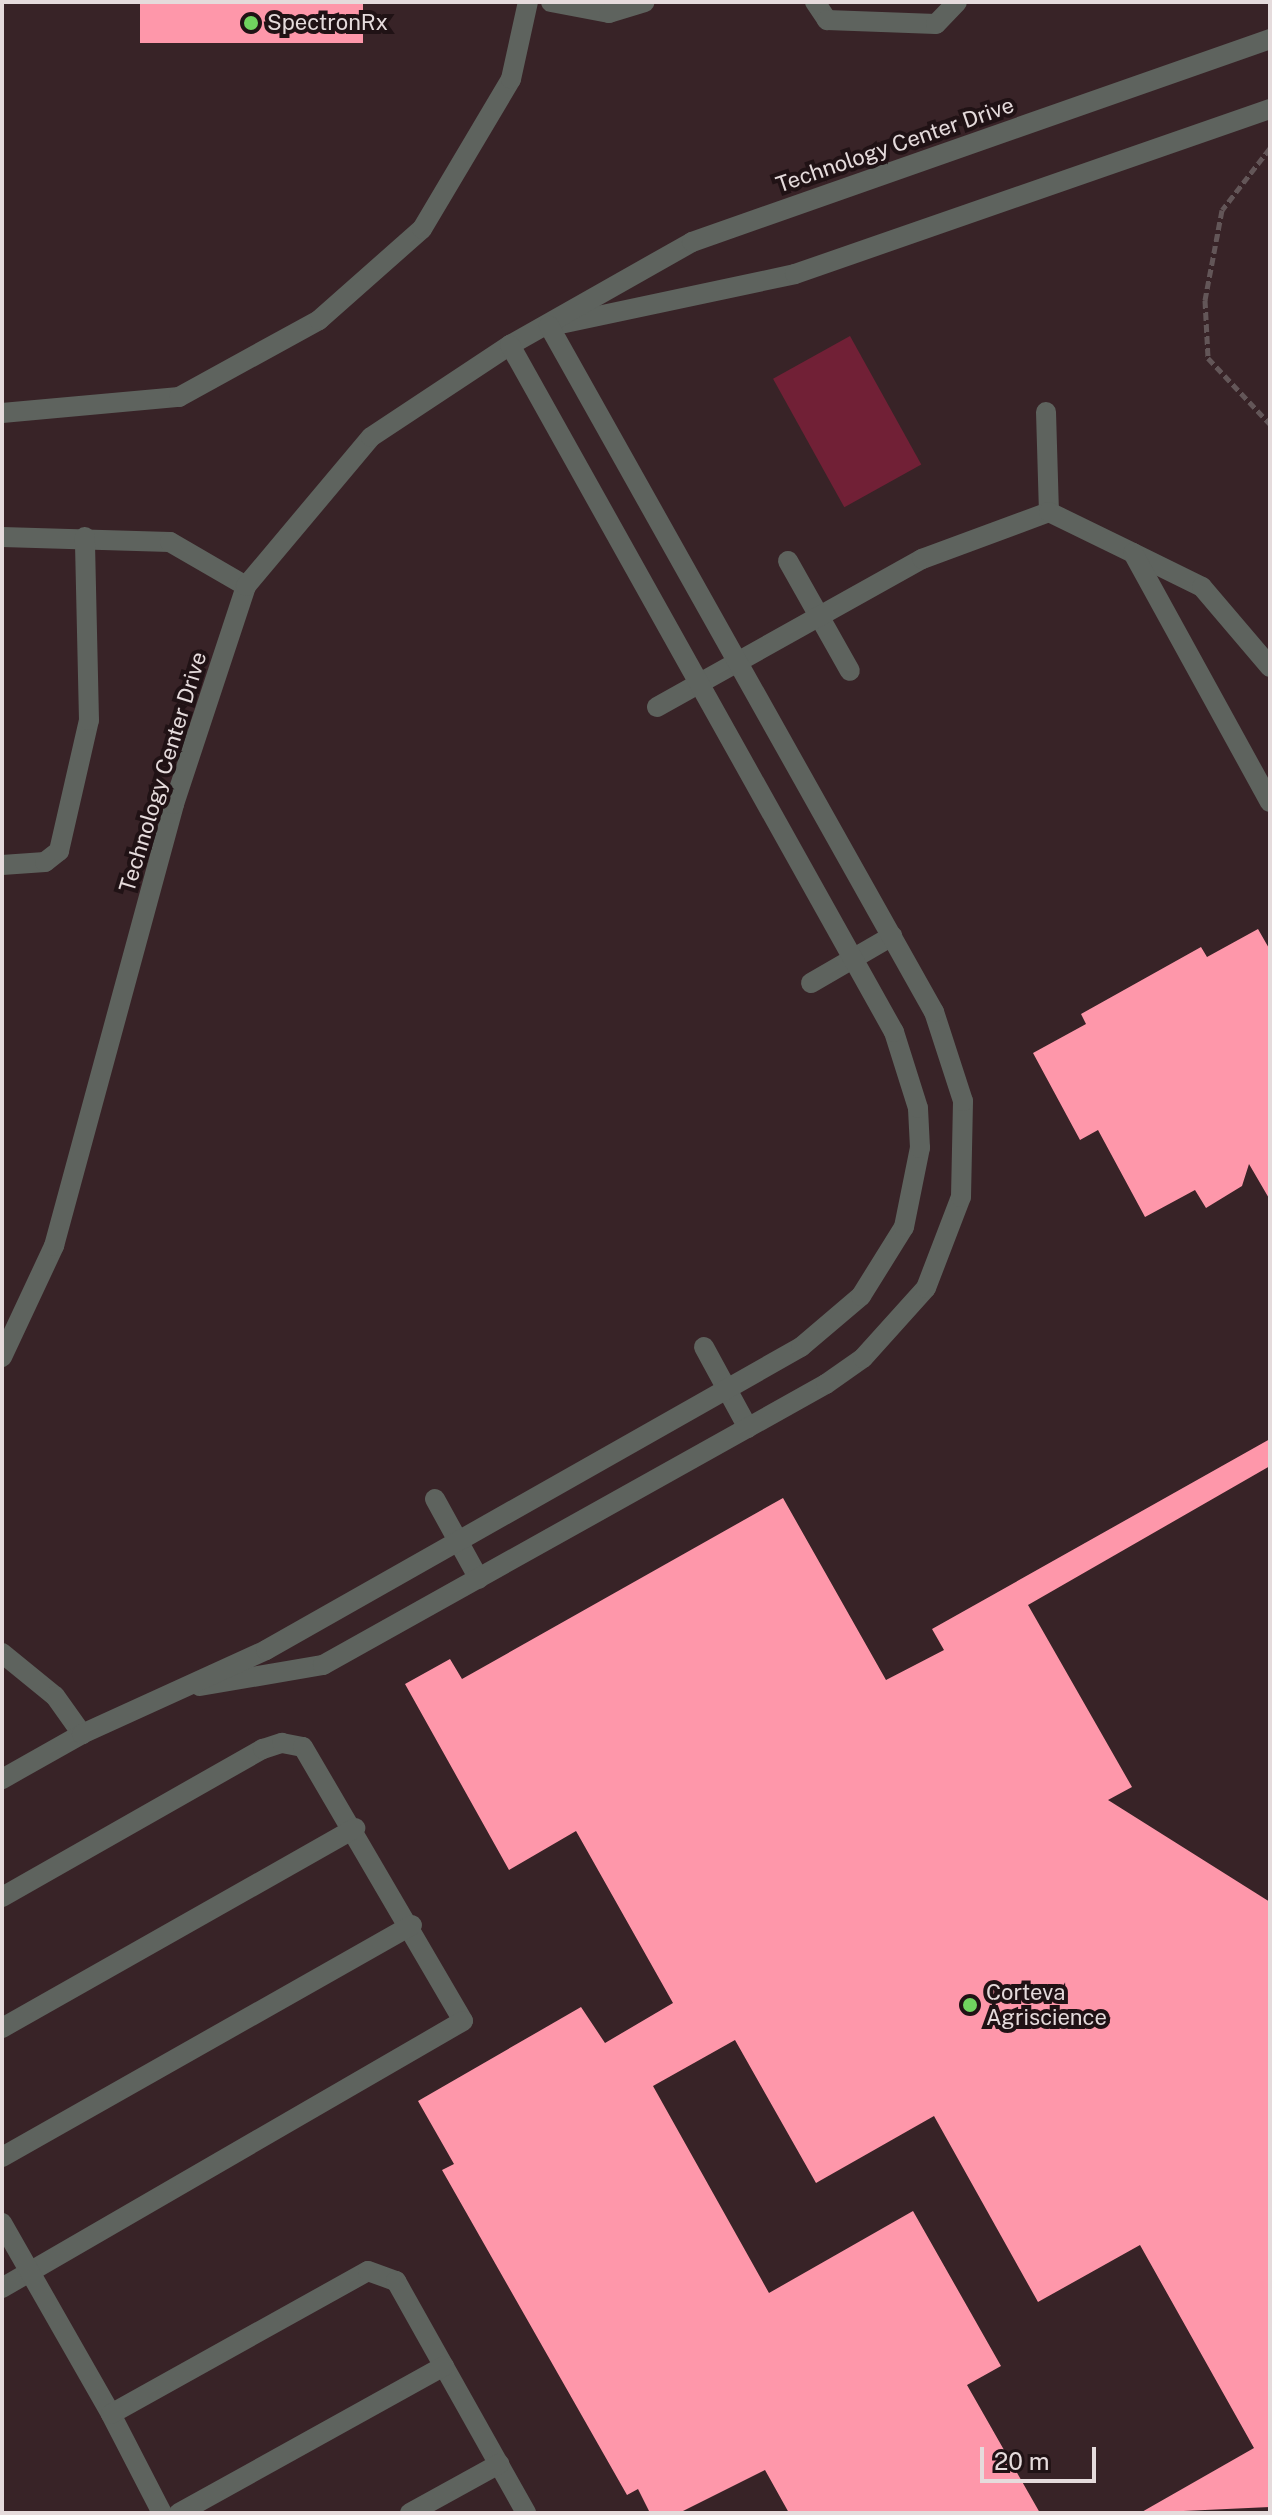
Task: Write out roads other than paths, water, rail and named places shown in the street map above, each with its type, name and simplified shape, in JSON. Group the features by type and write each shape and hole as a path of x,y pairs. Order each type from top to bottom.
{"street":[{"path":"2,413 179,397 319,320 422,229 511,79 528,2"},
{"path":"551,2 609,13 644,2"},
{"path":"815,2 827,20 936,24 957,2"},
{"name":"Technology Center Drive","path":"2,1357 54,1246 174,804 246,586 371,437 510,345 549,326 692,242 1270,39"},
{"name":"Technology Center Drive","path":"549,326 795,274 1270,109"},
{"path":"186,1687 323,1665 826,1384 895,1327 926,1288 961,1197 965,1126 952,1057 892,936 549,326"},
{"path":"2,1779 82,1734 186,1687 458,1541 801,1347 861,1296 887,1263 913,1200 918,1108 894,1032 510,345"},
{"path":"1046,412 1049,512"},
{"path":"657,707 818,614 922,559 1049,512 1202,587 1270,667"},
{"path":"2,537 85,537 170,542 246,586"},
{"path":"2,865 45,862 59,851 89,720 85,537"},
{"path":"1133,553 1270,802"},
{"path":"788,561 850,671"},
{"path":"811,983 892,936"},
{"path":"704,1347 748,1428"},
{"path":"435,1499 479,1579"},
{"path":"2,1653 55,1696 82,1734"},
{"path":"2,1897 282,1743 315,1758 462,2010 458,2029 2,2288"},
{"path":"2,2028 355,1828"},
{"path":"2,2157 412,1925"},
{"path":"2,2223 111,2414 162,2513"},
{"path":"111,2414 368,2271 396,2281 526,2513"},
{"path":"179,2513 444,2366"},
{"path":"410,2513 499,2464"}],"place":[{"name":"SpectronRx","path":"251,23"},
{"name":"Corteva Agriscience","path":"970,2005"}]}
